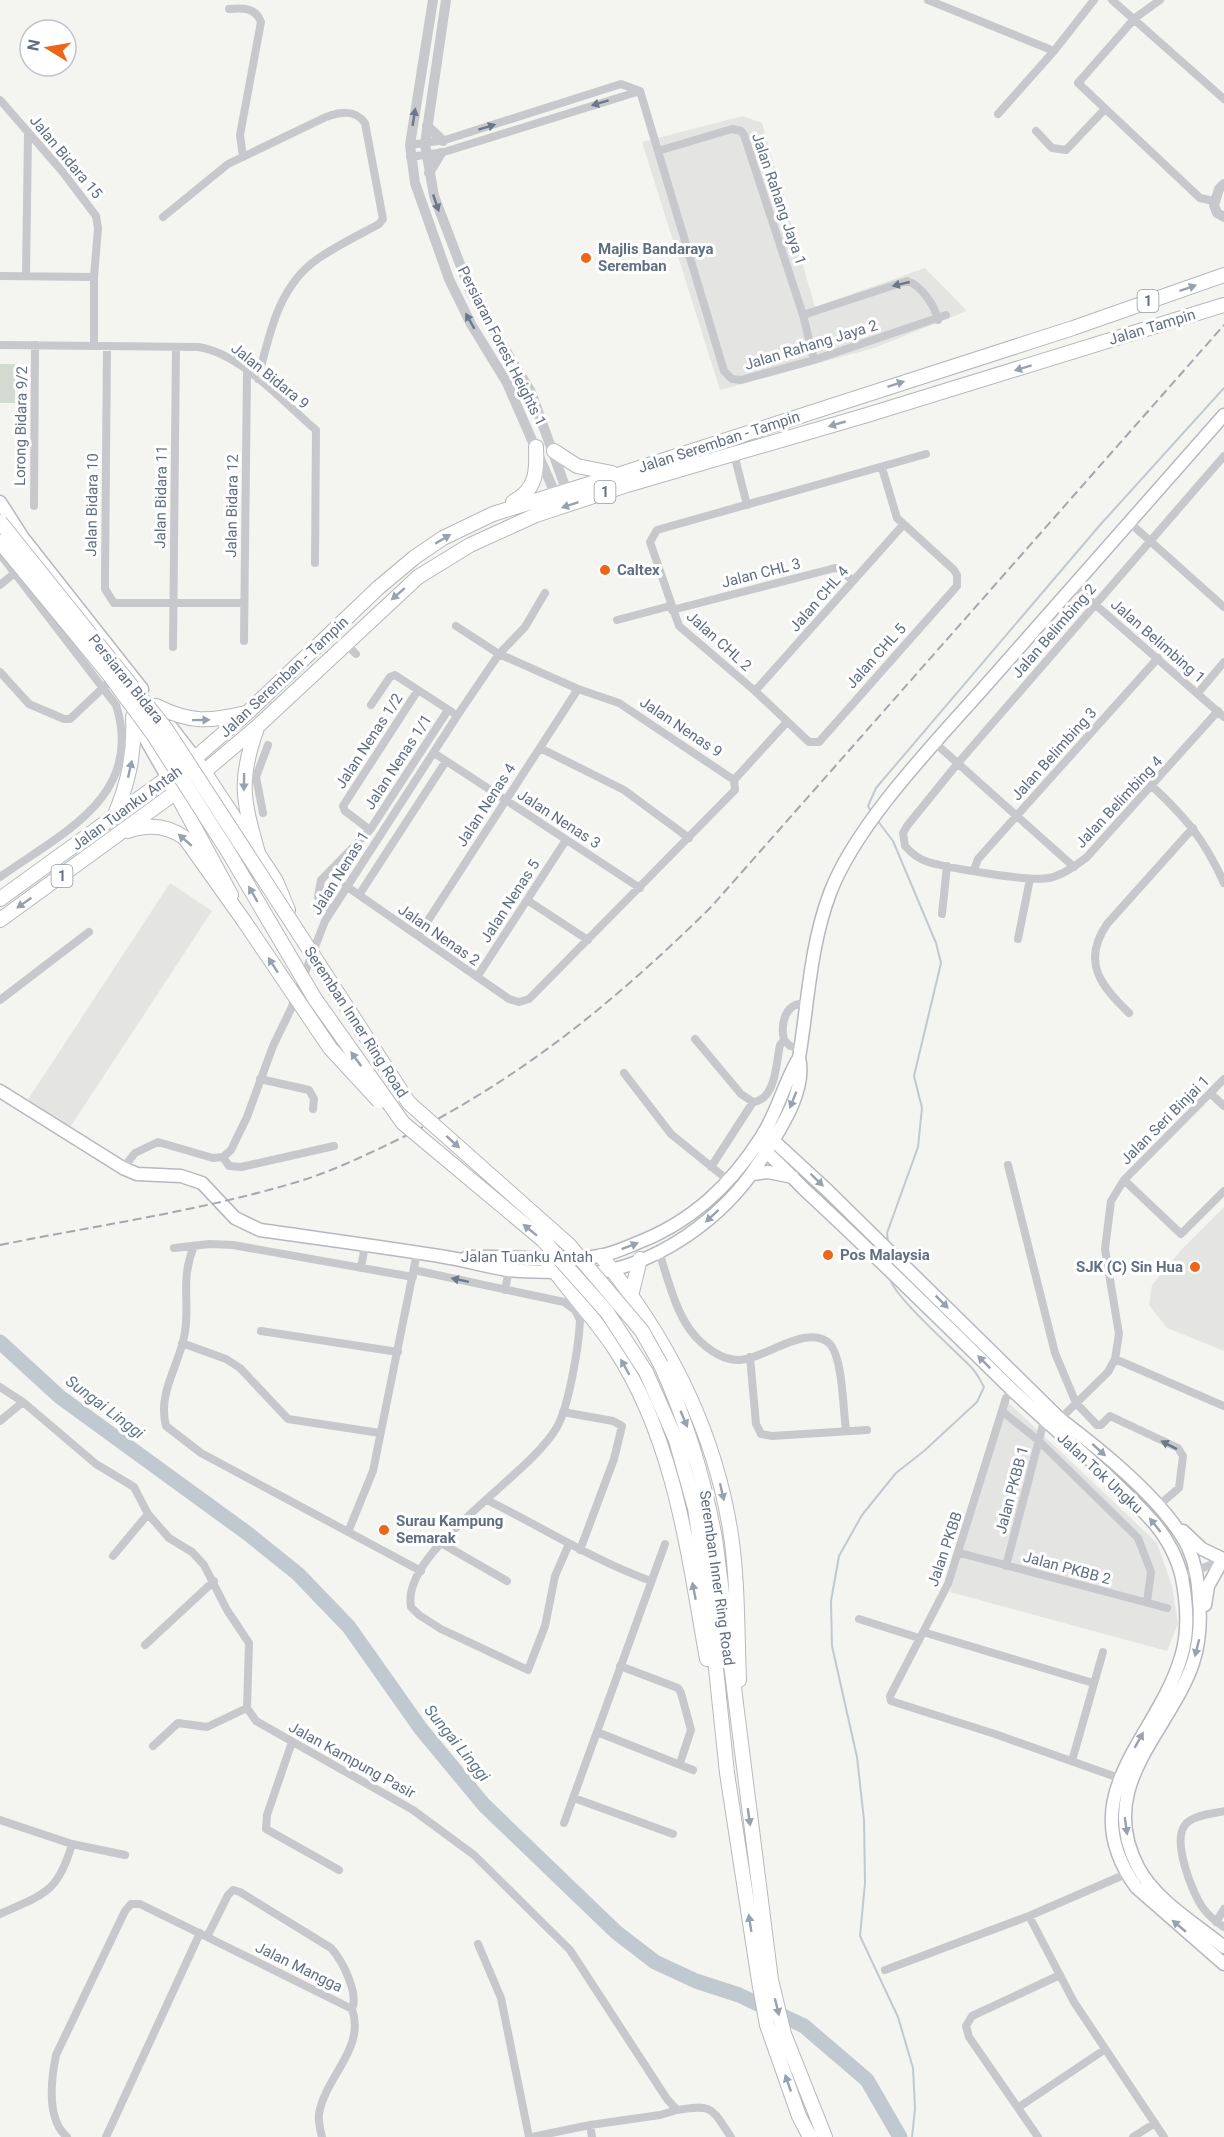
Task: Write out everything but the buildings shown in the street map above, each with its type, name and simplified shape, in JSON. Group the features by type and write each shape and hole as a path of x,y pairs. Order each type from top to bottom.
{"main road":[{"name":"Jalan Tampin","path":"1073,327 1224,275"},
{"name":"Jalan Tampin","path":"1079,350 1224,305"},
{"name":"Jalan Seremban - Tampin","path":"195,758 248,712 378,588 415,557 443,538 493,514 561,491 621,474 1073,327"},
{"name":"Jalan Seremban - Tampin","path":"205,771 351,649 418,577 470,545 536,515 1079,350"},
{"name":"Jalan Tuanku Antah","path":"0,1091 123,1168 137,1174 181,1176 202,1183 235,1218 260,1230 447,1257 509,1270 584,1275 611,1269 659,1252 697,1230 753,1174 762,1148 798,1087 802,1068 800,1053 816,942 830,893 850,855 884,807 935,743 1224,415"},
{"path":"493,514 520,499 533,486 537,473 536,447"},
{"path":"554,451 577,466 621,474"},
{"name":"Persiaran Bidara","path":"0,501 23,538 195,758"},
{"name":"Persiaran Bidara","path":"0,522 166,729 240,844"},
{"name":"Persiaran Bidara","path":"0,542 108,673 146,725 229,853"},
{"name":"Persiaran Bidara","path":"0,549 133,717 168,778"},
{"path":"156,706 190,720 214,719 248,712"},
{"path":"113,819 131,768 135,744 133,717"},
{"path":"258,726 245,760 243,777 243,795 258,853"},
{"path":"155,756 166,758 170,754 176,740 175,731"},
{"path":"195,758 276,881 296,929"},
{"name":"Jalan Tuanku Antah","path":"0,899 195,758"},
{"name":"Jalan Tuanku Antah","path":"0,920 205,771"},
{"path":"168,778 201,836 244,921"},
{"path":"201,836 203,820 208,813 214,809 230,810"},
{"path":"123,832 151,827 174,831 185,838 244,921 304,1014 330,1048 366,1089 403,1123"},
{"name":"Seremban Inner Ring Road","path":"240,844 409,1103 569,1245 642,1331 661,1365 688,1426 703,1475 715,1538 744,1779 765,1981 767,2025 799,2116 810,2137"},
{"name":"Seremban Inner Ring Road","path":"229,853 315,999 403,1123 543,1240 607,1312 646,1372 676,1440 695,1508 709,1602 727,1773 765,1981 825,2137"},
{"path":"769,1136 884,1255"},
{"path":"762,1148 896,1266"},
{"name":"Jalan Tuanku Antah","path":"447,1257 601,1256 656,1237 675,1227 701,1208 762,1148"},
{"path":"753,1174 768,1172 793,1177"},
{"path":"601,1256 657,1331 692,1398 722,1491 730,1531 744,1779"},
{"path":"545,1258 615,1349 650,1414 672,1479 727,1773"},
{"path":"632,1297 633,1282 640,1259"},
{"name":"Jalan Tok Ungku","path":"896,1266 1010,1395 1044,1421 1119,1487 1156,1525 1168,1543 1182,1577 1187,1622 1180,1660 1119,1778 1113,1804 1113,1822 1119,1855 1126,1874 1154,1904 1224,1964"},
{"name":"Jalan Tok Ungku","path":"896,1266 1060,1419 1089,1441 1158,1506 1174,1527 1197,1569 1201,1623 1193,1664 1130,1781 1124,1809 1125,1824 1131,1853 1148,1882 1165,1899 1224,1947"},
{"path":"601,1331 599,1309 608,1298 619,1293 632,1297"},
{"path":"1174,1527 1180,1528 1202,1549 1224,1559 1209,1586 1201,1623"}],"street":[{"name":"Persiaran Forest Heights 1","path":"433,0 410,145 410,157 424,214 449,279 471,324 507,383 536,447 561,491"},
{"name":"Persiaran Forest Heights 1","path":"446,0 425,144 429,175 458,264 481,309 518,367 554,451 561,491"},
{"path":"928,0 1054,51"},
{"path":"998,114 1054,51 1094,0"},
{"path":"1112,0 1136,18 1224,99"},
{"path":"1160,0 1136,18 1078,83 1200,198 1219,204"},
{"path":"229,9 248,8 254,11 261,22 240,135 243,157"},
{"path":"410,145 443,141 621,84 640,91"},
{"path":"410,157 441,153 640,91"},
{"name":"Jalan Rahang Jaya 2","path":"640,91 724,371 732,379 741,380 814,360 942,317 914,284 907,281 803,315"},
{"name":"Jalan Bidara 15","path":"0,100 62,171 96,216 98,228 94,277 94,346"},
{"path":"1036,131 1052,148 1066,150 1105,109"},
{"path":"163,216 219,169 336,113 357,115 365,123 384,212 380,224 318,258 297,279 285,296 272,325 258,379"},
{"path":"427,126 443,141"},
{"name":"Jalan Rahang Jaya 1","path":"658,151 732,129 741,131 746,140 803,315 814,360"},
{"path":"26,276 28,133"},
{"path":"429,175 441,153"},
{"path":"1224,184 1219,204 1214,209 1224,217"},
{"path":"0,276 94,277"},
{"name":"Jalan Bidara 9","path":"0,345 176,346 214,349 247,371 316,430 315,563"},
{"name":"Lorong Bidara 9/2","path":"34,506 35,345"},
{"name":"Jalan Bidara 10","path":"107,346 105,589 114,603 173,602"},
{"name":"Jalan Bidara 11","path":"172,647 176,346"},
{"name":"Jalan Bidara 12","path":"244,641 247,371"},
{"path":"734,454 747,505 926,454"},
{"name":"Jalan Belimbing 2","path":"907,826 958,763 1095,604 1152,542 1224,456"},
{"path":"882,468 894,513 903,525"},
{"name":"Jalan CHL 2","path":"747,505 657,530 650,542 679,626 755,691 786,723 809,742"},
{"path":"1130,523 1224,607"},
{"name":"Jalan CHL 5","path":"809,742 819,742 954,592 958,580 954,570 903,525"},
{"name":"Jalan CHL 4","path":"755,691 903,525"},
{"path":"0,554 106,685 116,705 121,724 120,756 113,784 86,817 0,877"},
{"name":"Jalan CHL 3","path":"671,608 835,568 840,569 853,581"},
{"path":"0,585 16,572"},
{"name":"Jalan Belimbing 1","path":"1074,586 1221,714"},
{"name":"Jalan Nenas 1","path":"223,1156 231,1150 237,1139 331,910 457,716 499,654 525,627 545,593"},
{"path":"173,602 244,603"},
{"path":"617,620 671,608"},
{"name":"Jalan Nenas 9","path":"456,626 499,654 578,689 619,703 734,780"},
{"name":"Jalan Belimbing 3","path":"974,870 978,859 1158,658"},
{"path":"1198,693 1224,662"},
{"path":"0,672 29,704 45,713 64,719 70,719 106,685"},
{"name":"Jalan Nenas 1/1","path":"371,705 390,677 395,675 457,716"},
{"name":"Jalan Nenas 4","path":"418,936 578,689"},
{"name":"Jalan Nenas 1/2","path":"370,830 345,811 344,806 418,690"},
{"name":"Jalan Nenas 1/1","path":"331,910 318,897 321,880 370,830 448,710"},
{"name":"Jalan Belimbing 4","path":"907,826 903,839 910,851 927,862 1030,879 1049,878 1074,867 1086,858 1221,714"},
{"path":"527,900 588,940 733,795 734,780 786,723"},
{"path":"935,743 1074,867"},
{"path":"263,813 256,777 268,745"},
{"path":"540,748 624,790 689,838"},
{"name":"Jalan Nenas 3","path":"434,753 640,888"},
{"path":"359,895 446,761"},
{"path":"1152,786 1194,828 1208,849 1224,883"},
{"path":"1129,1012 1108,993 1099,979 1095,964 1097,941 1107,924 1194,828"},
{"path":"359,840 370,848"},
{"name":"Jalan Nenas 5","path":"477,977 566,840"},
{"path":"942,914 947,866"},
{"path":"1018,939 1030,879"},
{"name":"Jalan Nenas 2","path":"346,886 509,999 519,1002 529,999 588,940"},
{"path":"0,1000 89,932"},
{"path":"800,1053 784,1040 783,1025 788,1011 794,1004 807,1004"},
{"path":"695,1039 741,1094 753,1102"},
{"path":"711,1167 753,1102 762,1099 768,1092 780,1045 784,1040"},
{"path":"624,1073 671,1134 729,1181"},
{"path":"260,1079 309,1090 314,1099 313,1109"},
{"name":"Jalan Seri Binjai 1","path":"1115,1359 1119,1334 1105,1249 1111,1201 1124,1180 1224,1079"},
{"path":"1210,1093 1224,1106"},
{"path":"123,1168 135,1153 158,1142 202,1156 223,1156 230,1166 241,1167 334,1146"},
{"path":"1008,1165 1055,1353 1076,1403 1097,1425 1101,1425 1110,1416 1181,1452 1185,1461 1179,1488 1158,1506"},
{"path":"1124,1180 1181,1234 1224,1191"},
{"path":"174,1248 233,1245 505,1290 564,1302 575,1310 580,1320 579,1333 563,1412 551,1436 526,1464 441,1543 412,1586 411,1606 419,1615 441,1629 528,1670 544,1626 555,1576 569,1544"},
{"path":"361,1268 365,1245"},
{"path":"194,1246 186,1264 185,1334 163,1404 166,1426 201,1453 421,1571"},
{"path":"659,1252 684,1319 694,1336 712,1351 727,1358 740,1360 806,1337 821,1338 831,1346 838,1369 846,1430"},
{"path":"348,1532 372,1471 417,1253"},
{"path":"505,1290 509,1270"},
{"path":"261,1331 398,1352"},
{"path":"182,1343 226,1359 240,1368 288,1419 380,1433"},
{"path":"750,1357 756,1424 761,1434 772,1436 867,1430"},
{"path":"1060,1419 1108,1372 1115,1359 1224,1406"},
{"path":"0,1387 23,1402 96,1464 134,1487 148,1514 169,1538 192,1552 214,1581 227,1610 249,1642 247,1708 207,1727 178,1723 153,1746"},
{"name":"Jalan PKBB","path":"1010,1395 960,1553 938,1608 921,1635 890,1696 891,1701 1072,1761"},
{"path":"0,1421 23,1402"},
{"path":"563,1412 613,1421 622,1426 614,1459 580,1550"},
{"path":"1003,1412 1039,1441 1138,1538 1151,1572 1147,1602"},
{"name":"Jalan PKBB 1","path":"1006,1566 1044,1421"},
{"path":"487,1500 551,1531 569,1544 615,1568 651,1581"},
{"path":"113,1556 148,1514"},
{"path":"441,1543 507,1581"},
{"path":"564,1823 665,1544"},
{"name":"Jalan PKBB 2","path":"960,1553 1167,1608"},
{"path":"1182,1577 1224,1559"},
{"path":"145,1645 214,1581"},
{"path":"859,1618 1093,1683"},
{"path":"1103,1652 1072,1761 1119,1778"},
{"path":"620,1666 678,1688 691,1730 680,1763"},
{"name":"Jalan Kampung Pasir","path":"247,1708 256,1721 413,1810 474,1855 570,1950 657,2088 677,2110"},
{"path":"597,1732 693,1770"},
{"path":"292,1742 267,1815 266,1829 339,1870"},
{"path":"574,1798 673,1834"},
{"path":"1224,1811 1192,1819 1184,1826 1181,1837 1191,1886 1202,1907 1220,1924 1224,1909"},
{"path":"0,1820 72,1844 125,1855"},
{"path":"0,1914 43,1894 52,1887 64,1870 72,1844"},
{"path":"885,1970 1029,1916 1126,1874"},
{"path":"106,2137 204,1935 233,1890 240,1892 331,1948 340,1959 353,1995 352,2008"},
{"name":"Jalan Mangga","path":"67,2137 55,2123 53,2112 53,2070 56,2055 127,1907 131,1904 140,1904 352,2008 356,2019 355,2037 323,2103 319,2121 322,2137"},
{"path":"1029,1916 1060,1976 1104,2050 1164,2137"},
{"path":"478,1944 501,1998 531,2137 590,2125 660,2115 677,2110 709,2108 731,2137"},
{"path":"1038,2137 969,2037 966,2026 972,2016 1060,1976"},
{"path":"1019,2107 1104,2050"},
{"path":"1133,2137 1155,2123"},
{"path":"590,2125 592,2137"}],"shaded area":[{"path":"743,116 762,123 815,307 925,268 967,311 874,348 720,390 642,142"},
{"path":"0,364 15,364 15,403 0,403"},
{"path":"170,883 212,911 69,1129 27,1101"},
{"name":"SJK (C) Sin Hua","path":"1224,1207 1224,1351 1167,1328 1149,1305 1152,1285 1182,1249"},
{"path":"1007,1401 1157,1543 1172,1586 1178,1624 1167,1651 950,1592"}],"waterway":[{"path":"872,813 868,806 876,788 1100,525 1224,388"},
{"path":"877,820 893,841 936,943 941,963 914,1076 922,1108 918,1147 887,1233 888,1242"},
{"path":"890,1278 901,1297 973,1369 984,1387 977,1402 924,1451 896,1473 862,1515 839,1556 831,1601 832,1646 857,1757 864,1820 865,1883 860,1936 898,2017 913,2068 915,2109 912,2137"},
{"name":"Sungai Linggi","path":"0,1342 60,1397 247,1533 298,1574 349,1627 421,1729 484,1805 616,1932 655,1962 696,1981 739,1995 804,2026 867,2080 900,2137"}],"railway":[{"path":"0,1245 224,1201 322,1174 438,1119 482,1093 563,1038 639,975 712,906 1224,325"}],"place":[{"name":"Majlis Bandaraya Seremban","path":"586,258"},
{"name":"Caltex","path":"605,570"},
{"name":"Pos Malaysia","path":"828,1255"},
{"name":"SJK (C) Sin Hua","path":"1195,1267"},
{"name":"Surau Kampung Semarak","path":"384,1530"}]}
